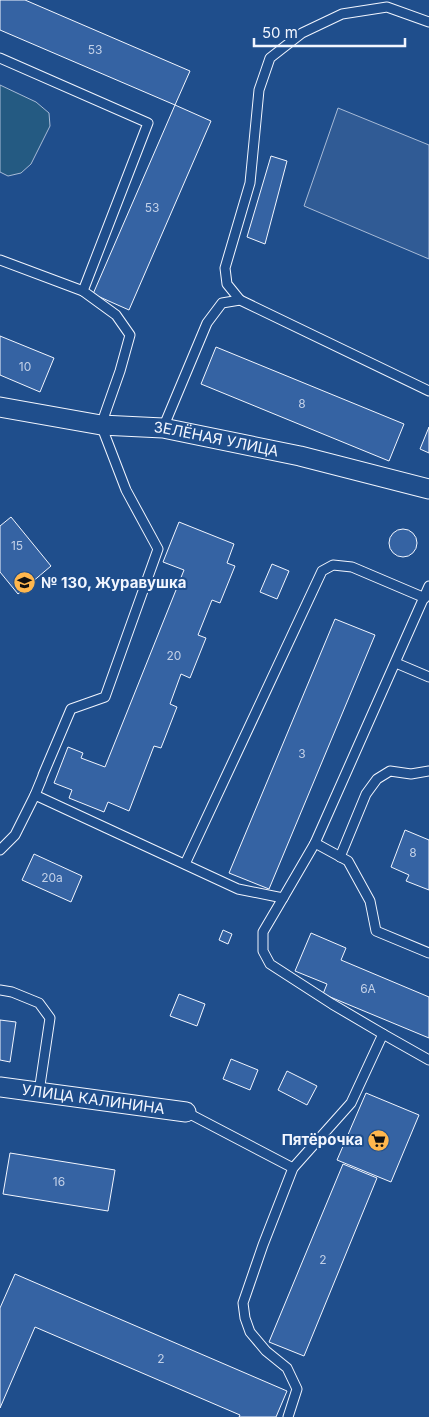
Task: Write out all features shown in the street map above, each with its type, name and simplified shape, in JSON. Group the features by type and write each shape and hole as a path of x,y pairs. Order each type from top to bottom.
{"street":[{"name":"ЗЕЛЁНАЯ УЛИЦА","path":"0,407 101,425 162,428 300,456 429,488"},
{"name":"УЛИЦА КАЛИНИНА","path":"0,1088 186,1112"}],"lane":[{"path":"429,22 386,7 342,14 302,33 270,58 259,90 250,183 226,268 228,284 240,300 429,391"},
{"path":"0,58 148,123 83,291"},
{"path":"0,260 83,291 116,316 130,335 101,425 126,490 158,549 105,696 71,710 35,795 15,835 0,850"},
{"path":"162,428 207,323 222,303 240,300"},
{"path":"185,864 322,571 333,565 352,567 425,598"},
{"path":"429,586 315,843 263,932 263,951 270,964 383,1034 429,1060"},
{"path":"396,663 429,677"},
{"path":"340,857 366,794 377,780 390,771 411,774 429,771"},
{"path":"35,795 238,889 283,898"},
{"path":"315,843 348,861 370,901 376,931 429,952"},
{"path":"0,990 12,992 39,1003 50,1018 39,1092"},
{"path":"288,1417 297,1389 287,1368 266,1351 250,1332 245,1318 244,1303 263,1245 293,1168 351,1104 383,1034"},
{"path":"186,1112 293,1168"}],"shaded area":[{"path":"0,85 36,102 49,113 50,126 31,164 21,173 8,176 0,172"},
{"path":"338,108 429,145 429,259 304,206"}],"building":[{"path":"0,0 25,0 190,71 175,105 0,30"},
{"path":"175,105 211,121 129,310 93,294"},
{"path":"271,156 287,161 265,244 247,237"},
{"path":"0,336 54,358 40,392 0,375"},
{"path":"216,347 404,424 389,461 201,384"},
{"path":"429,427 429,453 420,449"},
{"path":"11,517 51,566 18,594 0,572 0,526"},
{"path":"179,522 234,544 227,563 235,566 220,603 212,600 198,635 206,638 190,678 181,674 170,704 177,707 161,748 154,746 129,811 108,802 104,812 69,798 72,790 54,783 68,747 83,753 81,758 105,767 184,570 163,562"},
{"path":"403,529 413,533 417,543 413,553 403,557 393,553 389,543 393,533"},
{"path":"272,564 289,571 277,599 260,592"},
{"path":"335,619 375,635 269,889 229,873"},
{"path":"405,830 429,840 429,890 406,881 409,875 391,867"},
{"path":"34,854 82,876 71,902 22,880"},
{"path":"223,930 232,934 228,944 219,940"},
{"path":"311,933 346,948 341,960 429,997 429,1038 323,994 327,984 295,971"},
{"path":"179,994 205,1004 197,1026 170,1016"},
{"path":"0,1020 16,1022 10,1062 0,1060"},
{"path":"231,1059 258,1070 250,1090 223,1079"},
{"path":"287,1071 317,1086 307,1105 278,1090"},
{"path":"366,1093 419,1115 391,1182 337,1160"},
{"path":"10,1153 115,1170 108,1211 3,1194"},
{"path":"343,1164 377,1178 304,1356 269,1342"},
{"path":"15,1274 287,1391 276,1417 239,1417 240,1415 35,1327 0,1408 0,1308"}],"place":[{"name":"№ 130, Журавушка","path":"25,583"},
{"name":"Пятёрочка","path":"379,1140"}]}
